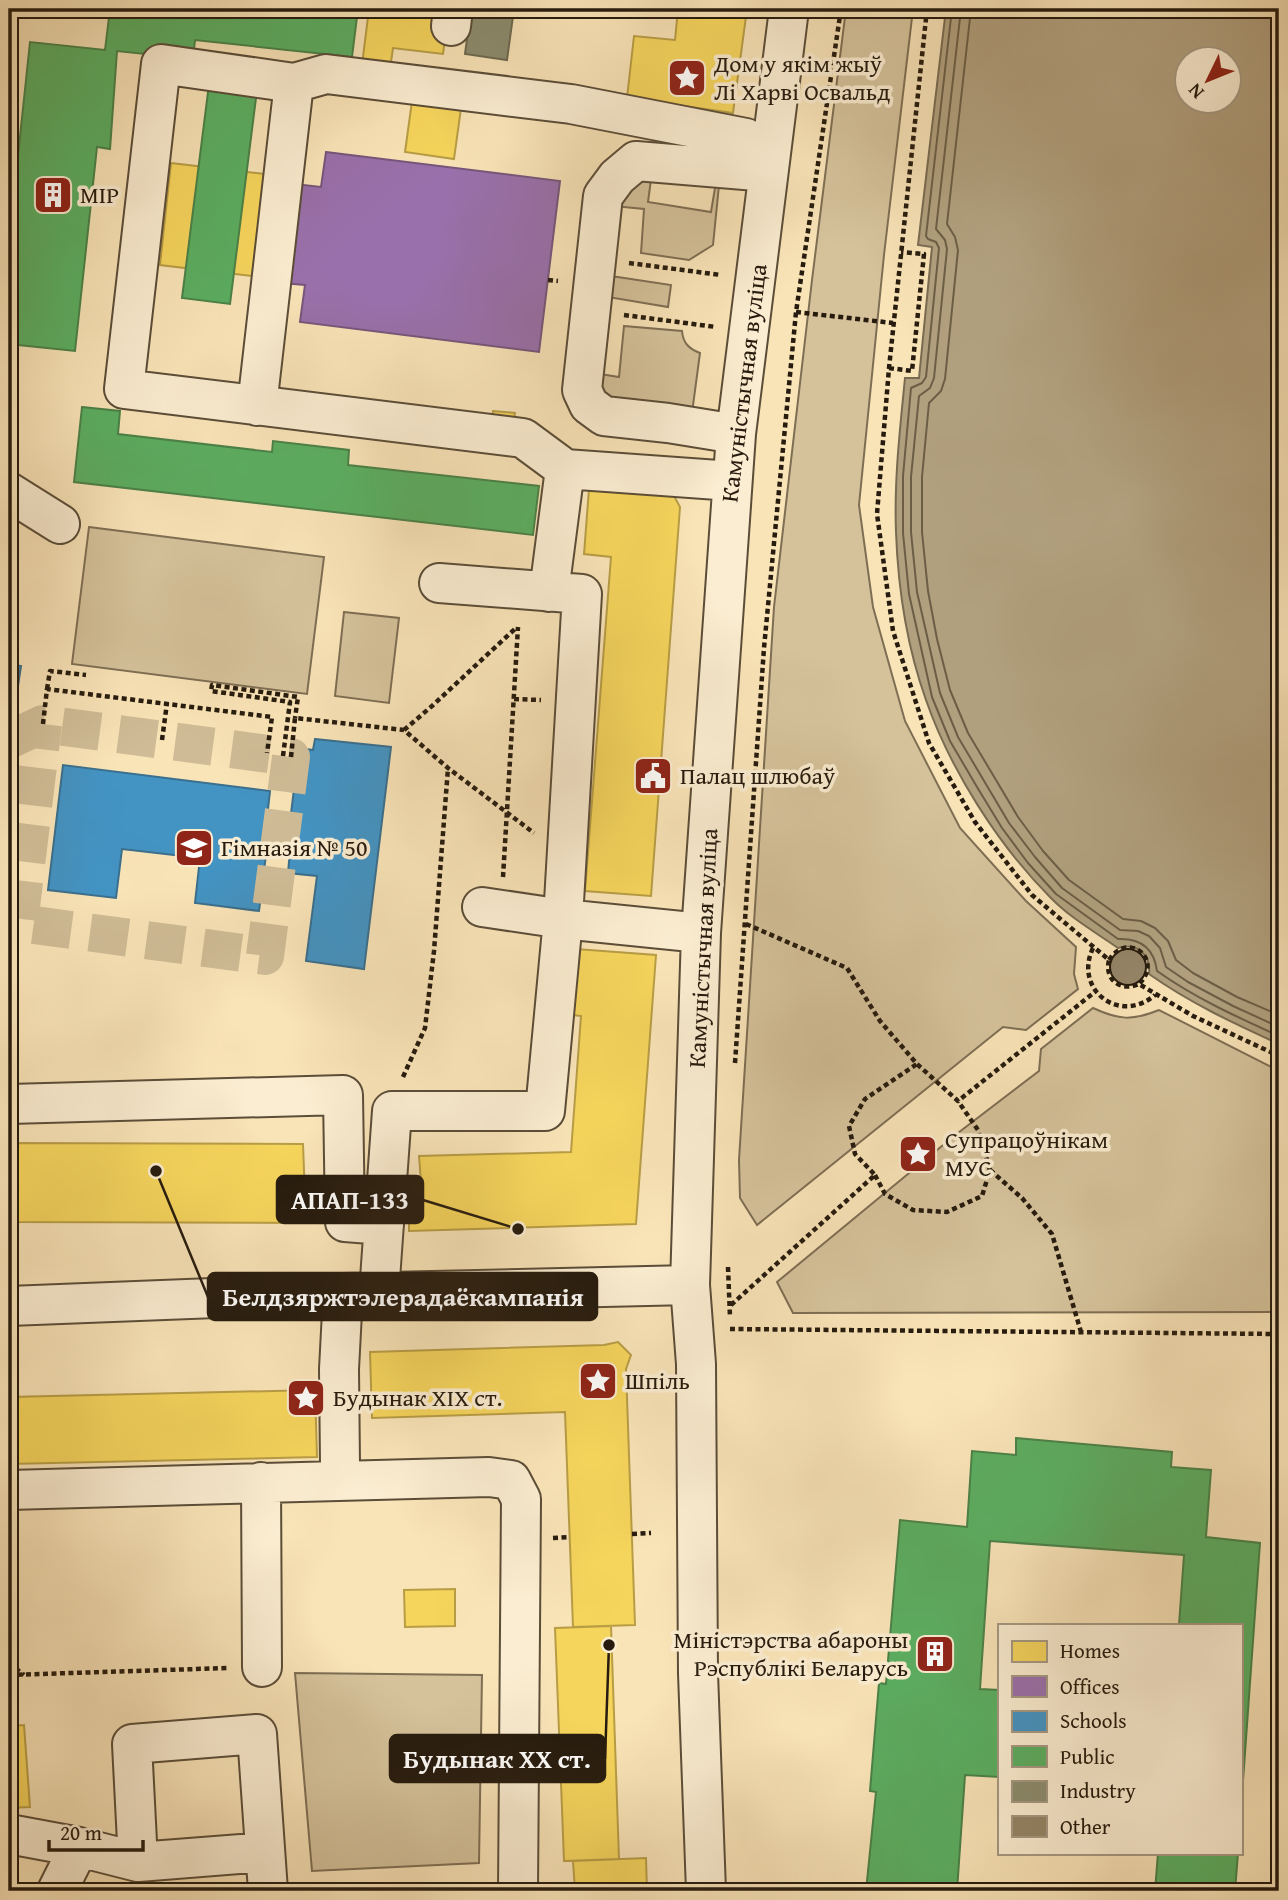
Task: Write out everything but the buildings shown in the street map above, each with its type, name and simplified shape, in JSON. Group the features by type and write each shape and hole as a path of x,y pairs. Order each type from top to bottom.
{"street":[{"name":"Камуністычная вуліца","path":"706,1891 698,1673 696,1364 690,1284 701,933 736,434 789,9"},
{"path":"732,481 565,468 523,438 124,389 160,64 294,83 326,74 570,104 746,138"},
{"path":"257,406 294,83"},
{"path":"736,434 604,416 589,405 582,390 595,258 603,196 617,177 636,161 768,172"},
{"path":"549,592 565,468"},
{"path":"9,492 60,524"},
{"path":"344,1480 340,1465 339,1369 384,1225 392,1111 545,1111 563,919 582,594 439,583"},
{"path":"492,908 563,919 701,933"},
{"path":"9,1104 342,1095 345,1222 384,1225"},
{"path":"9,1306 690,1284"},
{"path":"9,1490 489,1477 511,1480 521,1499 518,1891"},
{"path":"261,1482 262,1667"},
{"path":"138,1862 132,1744 257,1734 268,1891"},
{"path":"9,1834 79,1847 138,1862 265,1852"},
{"path":"57,1891 79,1847"}],"path":[{"path":"734,1077 764,649 796,312 841,9"},
{"path":"927,9 893,323 877,514 893,631 929,743 975,822 1032,895 1109,960"},
{"path":"889,368 912,371 924,254 901,252"},
{"path":"595,258 725,276"},
{"path":"548,280 558,281"},
{"path":"589,310 720,328"},
{"path":"796,312 893,323"},
{"path":"404,730 518,626 549,592"},
{"path":"492,908 508,813 518,626"},
{"path":"43,724 50,671 86,675"},
{"path":"283,756 290,702 211,691 212,685 298,698 291,757"},
{"path":"47,689 272,717 267,753"},
{"path":"162,740 167,704"},
{"path":"295,718 404,730 448,768 565,857"},
{"path":"404,1074 425,1028 448,768"},
{"path":"746,924 847,968 880,1021 917,1064 958,1101 978,1130 990,1170 1022,1198 1052,1234 1080,1332"},
{"path":"1124,947 1138,950 1144,956 1148,965 1146,977 1139,984 1125,987 1114,982 1108,973 1109,960 1114,952 1124,947"},
{"path":"1093,948 1088,970 1096,991 1107,1001 1122,1006 1141,1004 1155,995"},
{"path":"1139,984 1193,1016 1279,1056"},
{"path":"958,1101 1096,991"},
{"path":"917,1064 865,1099 849,1126 855,1154 875,1175 884,1194 913,1210 947,1212 982,1196 990,1170"},
{"path":"728,1266 731,1305 875,1175"},
{"path":"730,1329 1279,1334"},
{"path":"632,1534 652,1533"},
{"path":"9,1663 24,1675"}],"shaded area":[{"path":"846,9 913,9 884,255 859,505 873,607 905,721 960,828 1026,901 1076,947 1074,974 1078,989 1026,1030 1003,1027 757,1225 740,1198 739,1160 774,607"},
{"path":"652,172 648,202 711,212 716,182 719,185 713,245 689,260 641,253 644,209 613,206 620,192"},
{"path":"611,276 671,285 668,307 608,297"},
{"path":"624,326 682,331 687,345 700,353 692,413 606,399 594,373 619,377"},
{"path":"89,527 324,557 307,694 72,664"},
{"path":"344,612 399,618 389,703 335,696"},
{"path":"1093,1008 1126,1018 1159,1010 1279,1071 1279,1312 793,1313 777,1282 954,1136 1039,1071 1041,1049"},
{"path":"295,1673 482,1675 479,1863 312,1871"}],"water":[{"path":"946,9 1279,9 1279,1044 1212,1012 1164,984 1149,974 1148,961 1137,949 1118,948 1057,904 994,830 962,779 936,726 919,680 909,638 901,595 896,532 899,435 905,378 919,378 932,247 918,245"}],"tunnel":[{"path":"9,740 43,724 291,757 265,956 19,923 43,724"}],"place":[{"name":"Дом у якім жыў Лі Харві Освальд","path":"687,78"},
{"name":"МІР","path":"53,195"},
{"name":"Палац шлюбаў","path":"653,776"},
{"name":"Гімназія № 50","path":"194,848"},
{"name":"Супрацоўнікам МУС","path":"918,1154"},
{"name":"Белдзяржтэлерадаёкампанія","path":"156,1171"},
{"name":"АПАП-133","path":"518,1229"},
{"name":"Шпіль","path":"598,1381"},
{"name":"Будынак XIX ст.","path":"306,1398"},
{"name":"Будынак XX ст.","path":"609,1645"},
{"name":"Міністэрства абароны Рэспублікі Беларусь","path":"935,1654"}]}
